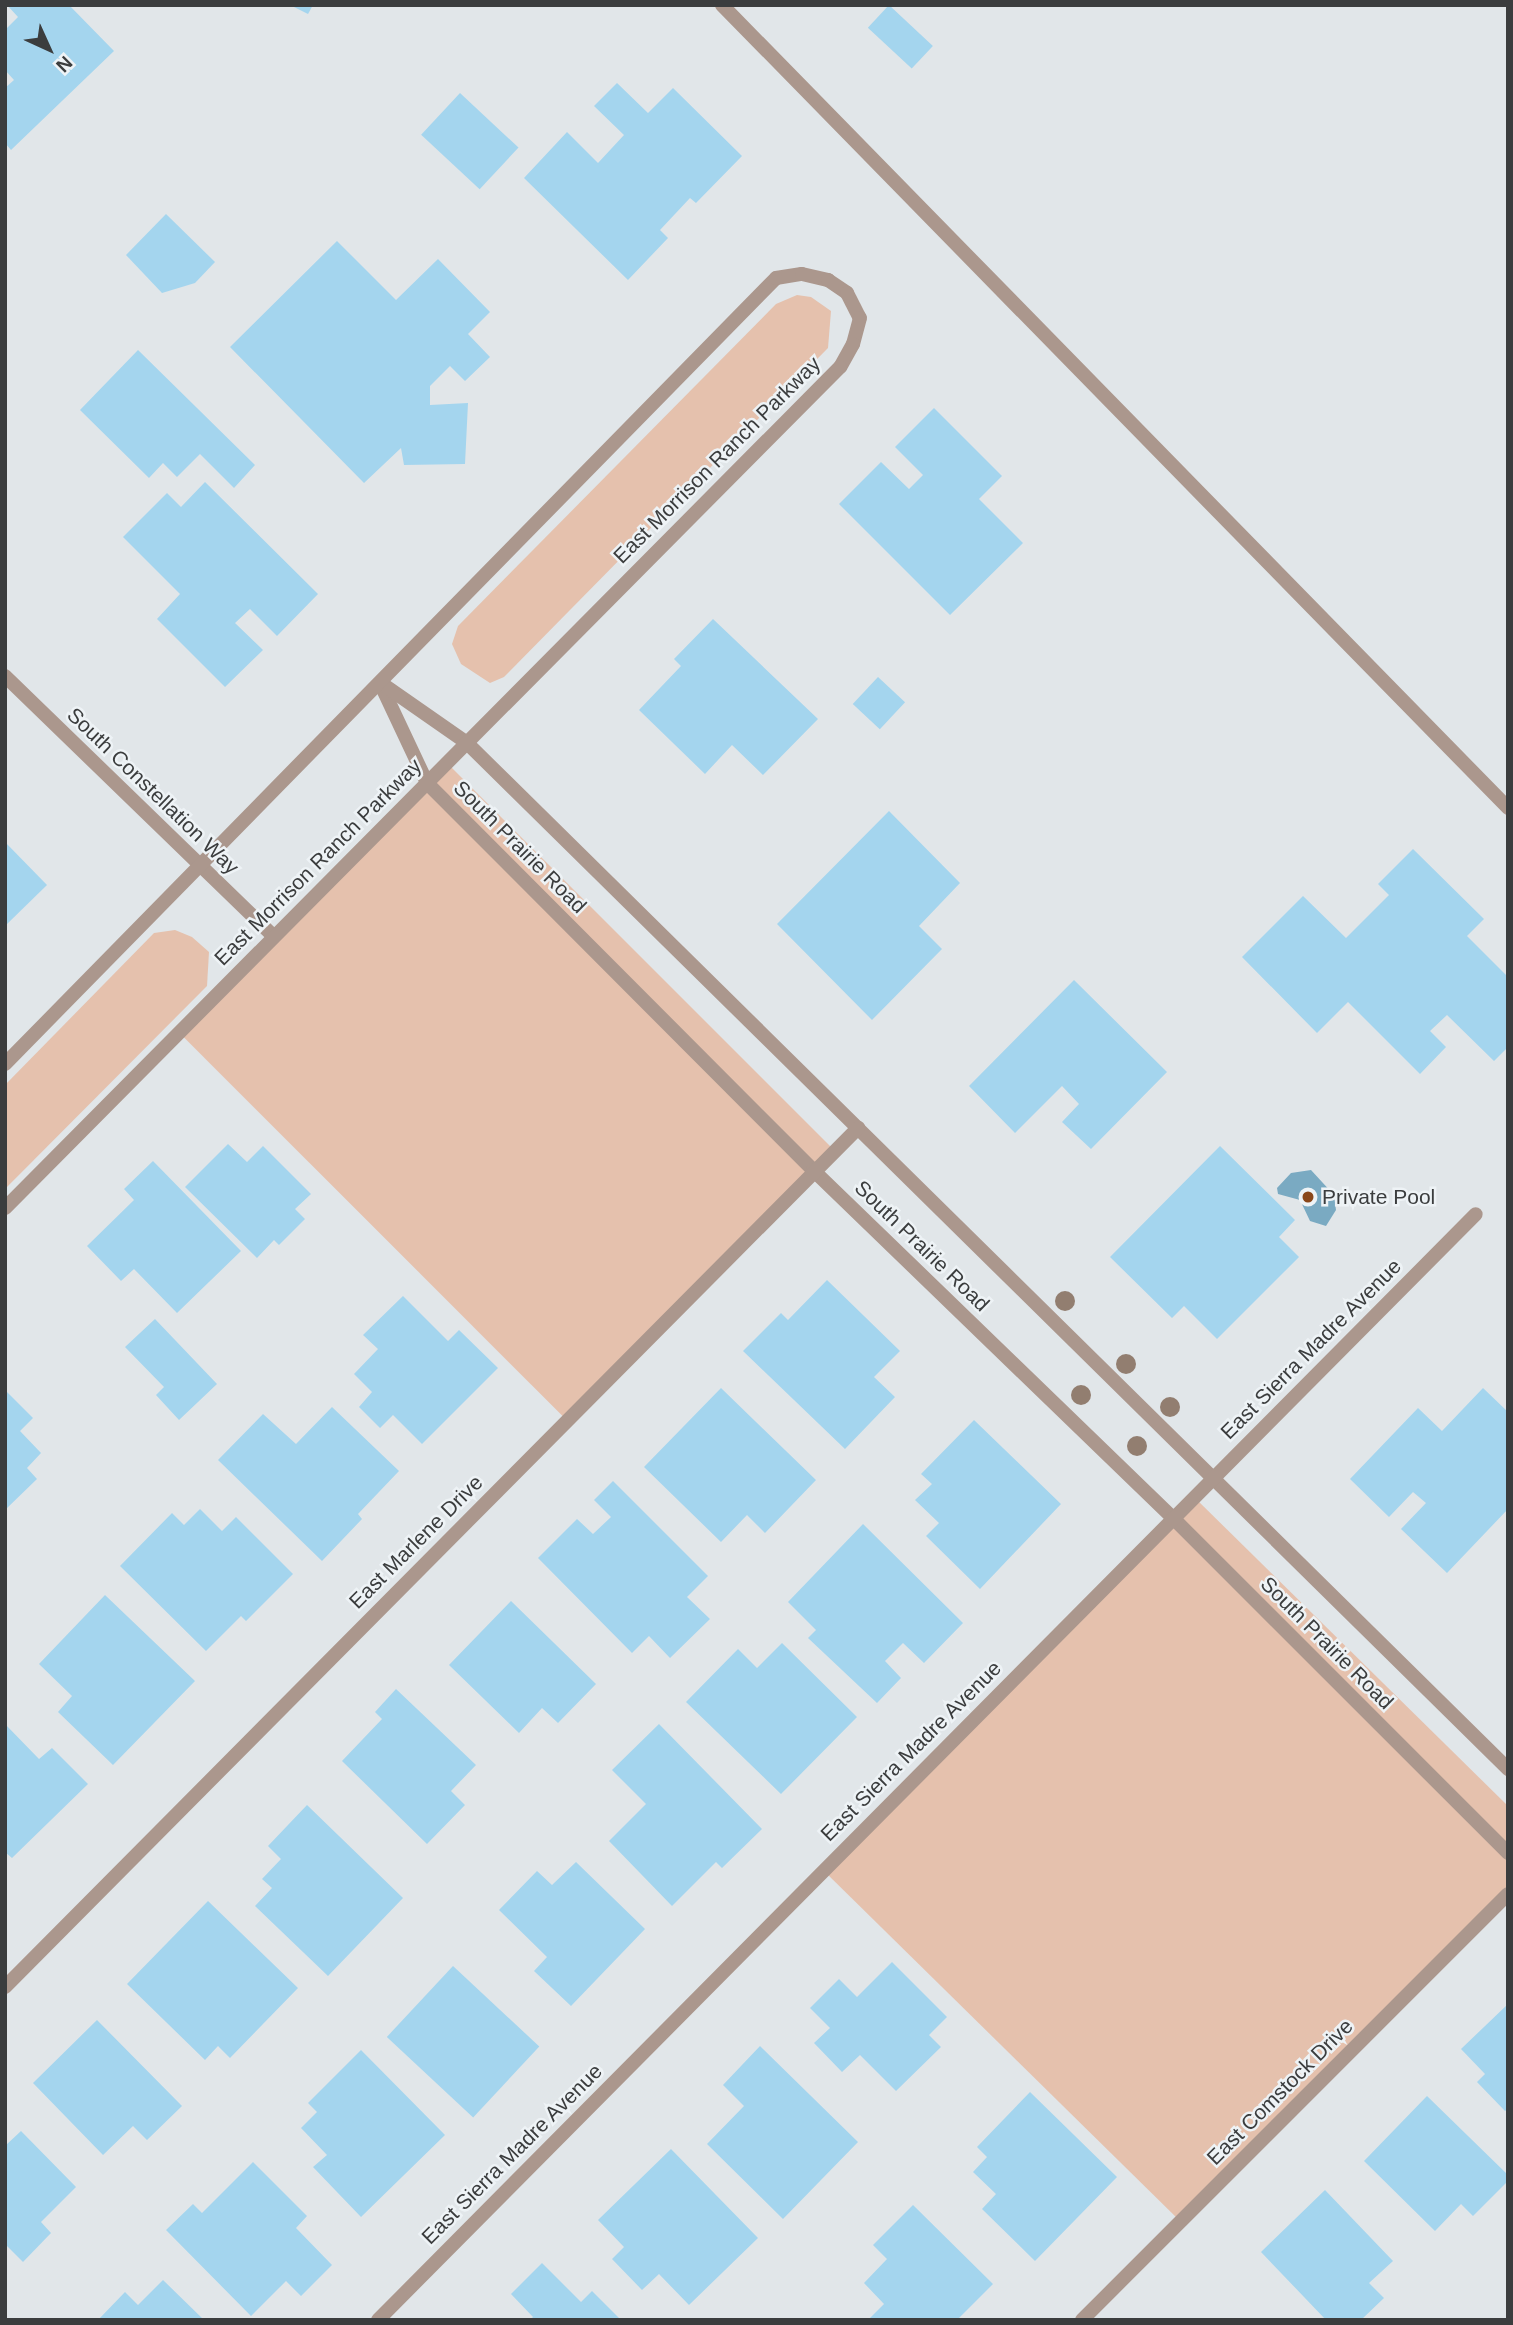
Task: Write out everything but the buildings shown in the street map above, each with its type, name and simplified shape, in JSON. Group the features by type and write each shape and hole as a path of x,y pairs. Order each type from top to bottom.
{"street":[{"path":"722,5 1508,808"},
{"name":"East Morrison Ranch Parkway","path":"5,1064 776,278 802,274 828,280 847,293 860,318 853,344 839,367 5,1208"},
{"name":"South Constellation Way","path":"5,676 272,936"},
{"name":"South Prairie Road","path":"380,683 467,743 1508,1769"},
{"name":"South Prairie Road","path":"380,683 427,783 813,1170 1173,1518 1508,1853"},
{"name":"East Marlene Drive","path":"5,1987 813,1170 858,1128"},
{"name":"East Sierra Madre Avenue","path":"378,2320 1476,1214"},
{"name":"East Comstock Drive","path":"1083,2320 1508,1895"}],"shaded area":[{"path":"797,295 811,297 831,311 828,348 504,677 490,683 461,664 452,644 458,626 776,304"},
{"path":"448,764 835,1151 566,1419 179,1033"},
{"path":"175,930 192,937 209,952 207,986 5,1189 5,1085 154,933"},
{"path":"1194,1497 1508,1806 1508,1894 1181,2222 823,1870"}],"water":[{"name":"Private Pool","path":"1311,1170 1334,1195 1336,1210 1326,1226 1310,1221 1300,1200 1278,1194 1277,1188 1291,1173"}],"place":[{"name":"Private Pool","path":"1308,1197"}]}
